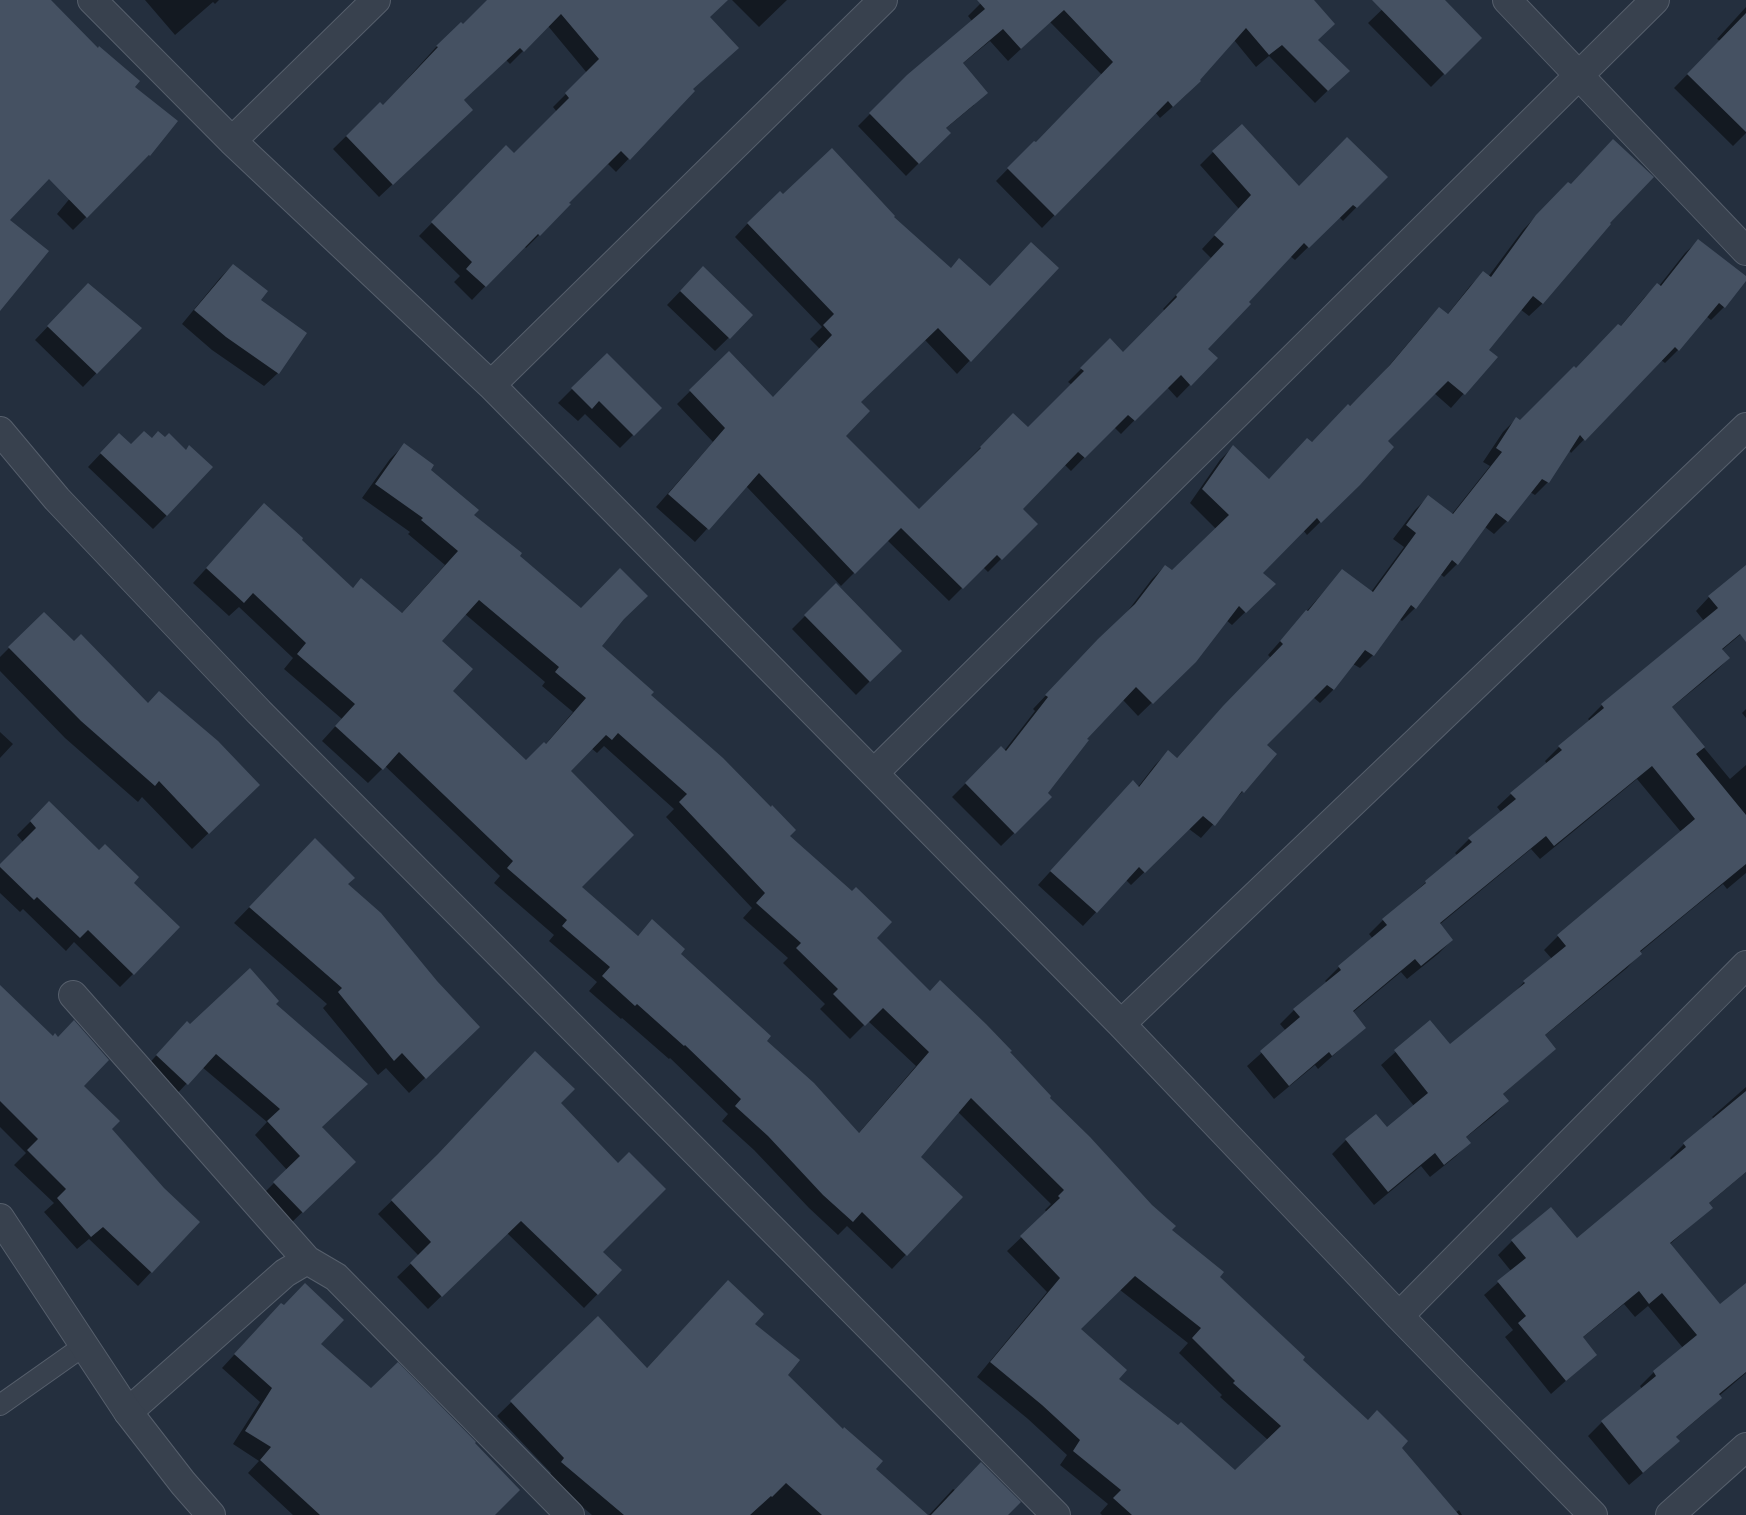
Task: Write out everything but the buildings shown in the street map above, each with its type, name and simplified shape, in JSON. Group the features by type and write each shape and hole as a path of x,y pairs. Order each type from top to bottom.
{"street":[{"path":"92,0 232,141 491,386 1121,1024 1399,1316 1593,1515"},
{"path":"232,141 376,0"},
{"path":"491,386 883,0"},
{"path":"1507,0 1746,251"},
{"path":"874,773 1655,0"},
{"path":"1121,1024 1746,427"},
{"path":"0,431 57,500 259,712 1056,1515"},
{"path":"1399,1316 1746,966"},
{"path":"74,995 307,1260 336,1277 570,1515"},
{"path":"0,1218 128,1412 183,1483 211,1515"},
{"path":"128,1412 285,1273 307,1260"},
{"path":"1670,1515 1746,1447"}],"lane":[{"path":"0,1405 85,1345"}]}
